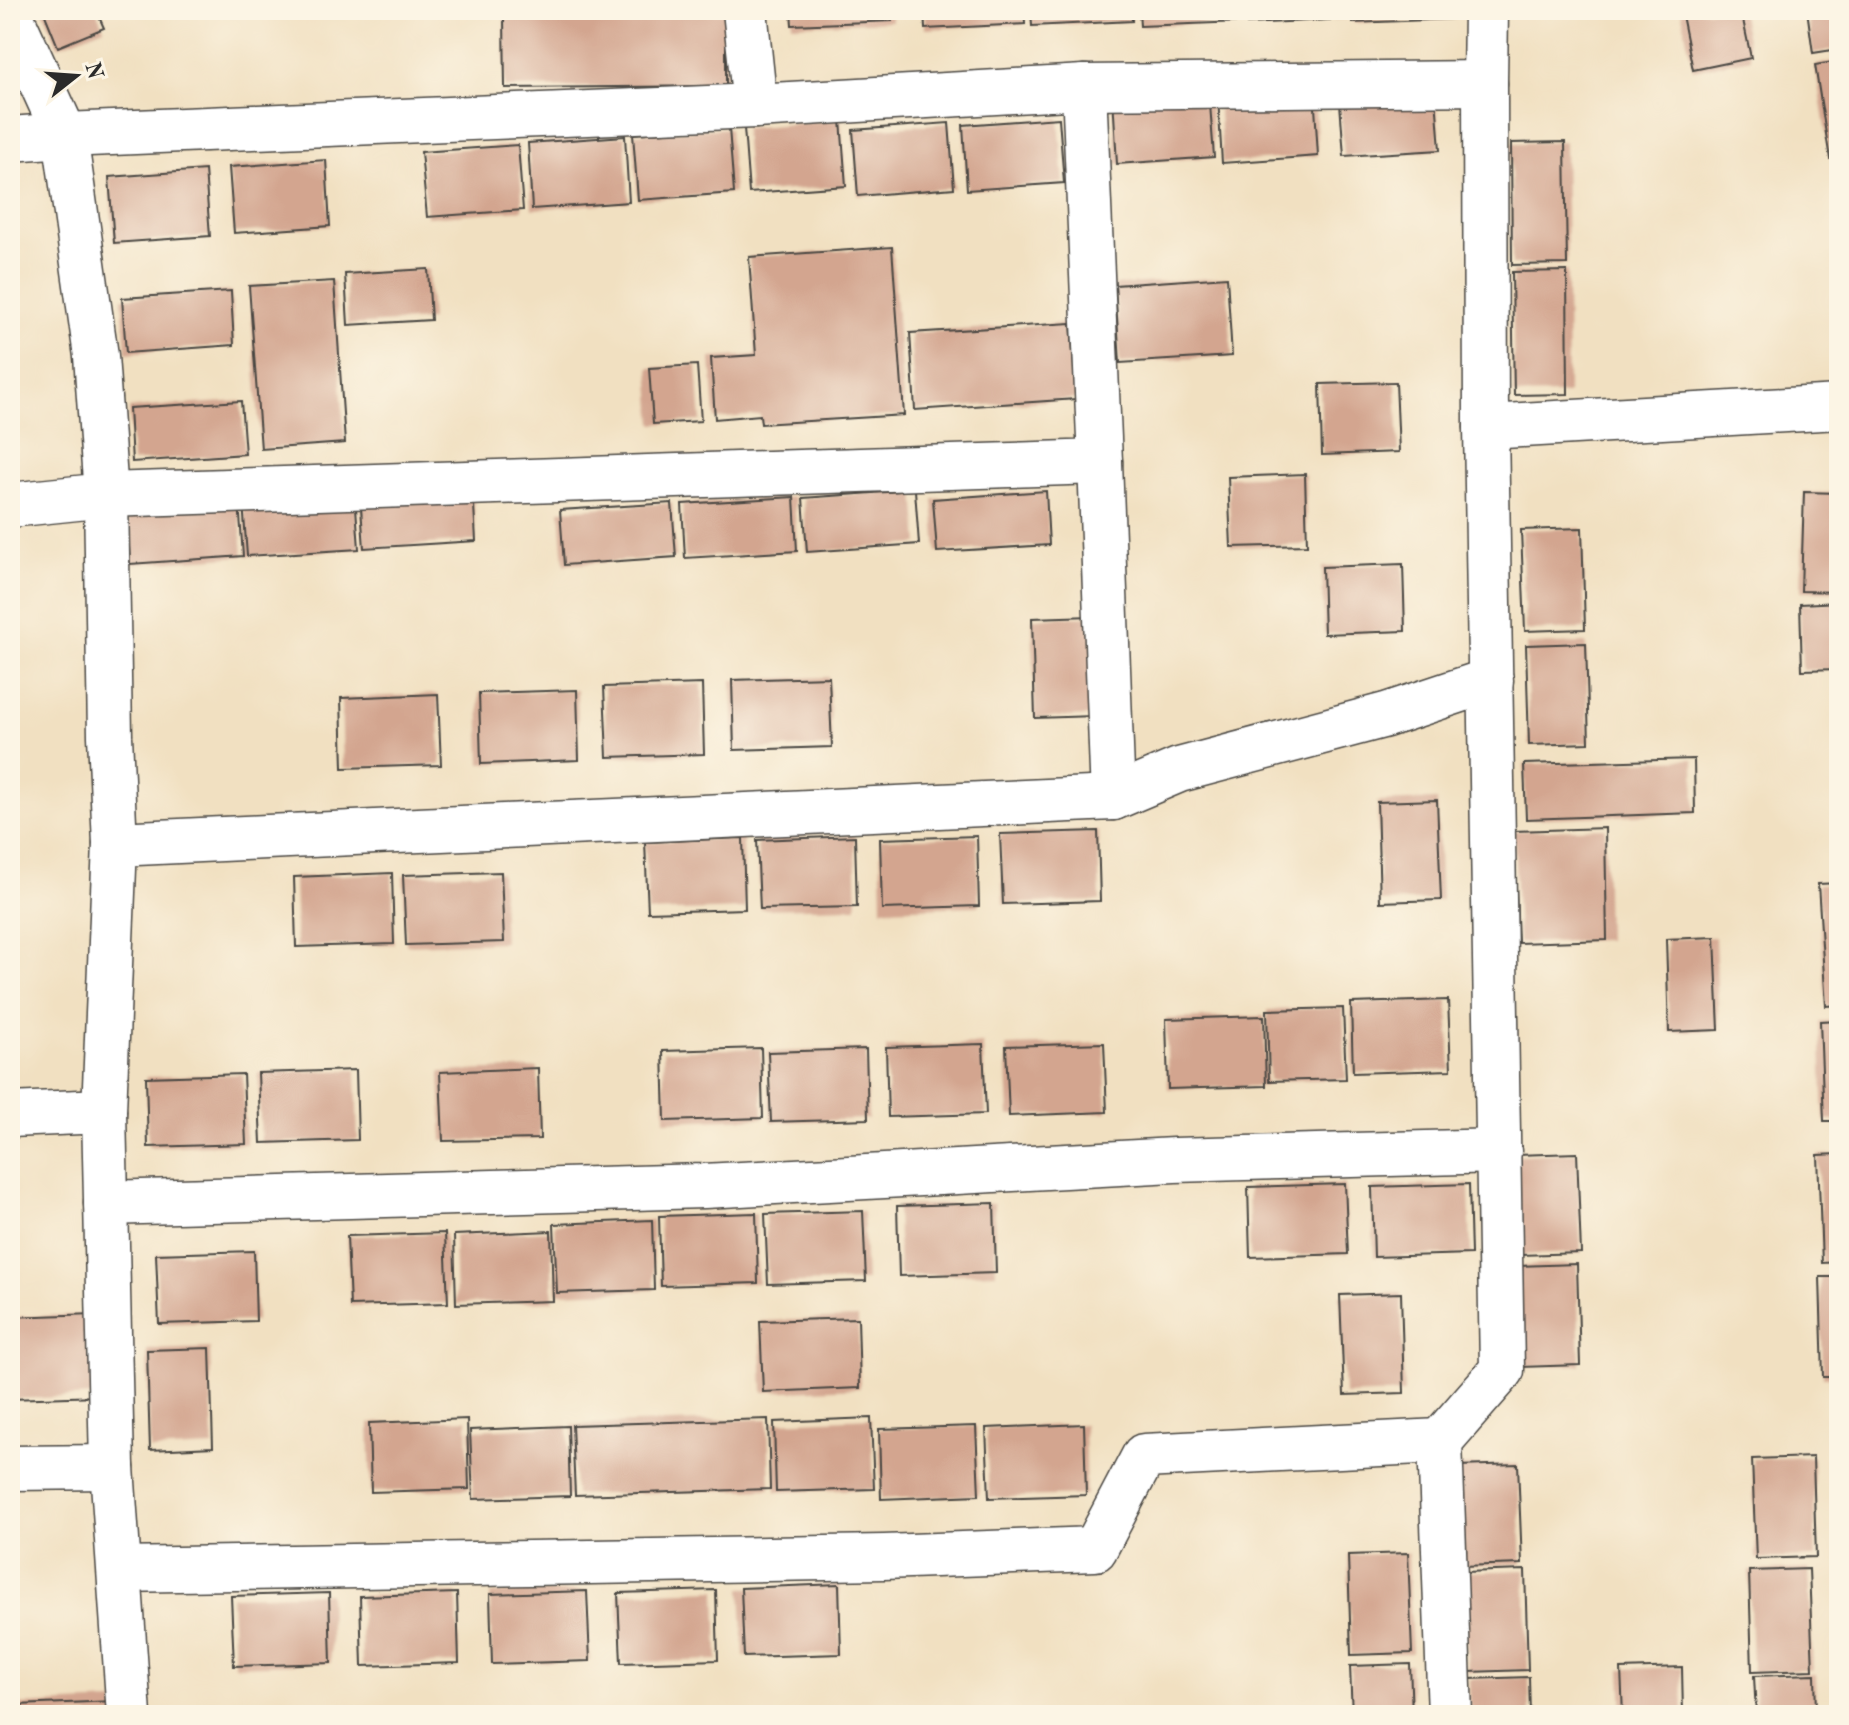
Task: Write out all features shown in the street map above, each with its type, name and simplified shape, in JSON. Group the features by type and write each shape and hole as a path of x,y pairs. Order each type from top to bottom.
{"street":[{"path":"745,10 755,106"},
{"path":"1450,1715 1440,1441 1502,1370 1486,427 1486,10"},
{"path":"10,14 65,135 96,356 106,495 115,844 104,1111 112,1467 129,1715"},
{"path":"10,139 755,106 1084,87 1485,83"},
{"path":"1084,87 1113,798"},
{"path":"1486,427 1839,407"},
{"path":"10,505 106,495 1100,462"},
{"path":"115,844 1113,798 1179,770 1386,715 1491,680"},
{"path":"10,1115 104,1111"},
{"path":"106,1203 704,1186 1174,1160 1499,1151"},
{"path":"120,1570 868,1557 1095,1549 1144,1456 1440,1441"},
{"path":"10,1468 112,1467"}],"building":[{"path":"43,10 96,10 104,28 58,47"},
{"path":"791,10 891,10 892,21 792,25"},
{"path":"924,10 1024,10 1025,24 925,29"},
{"path":"1031,10 1131,10 1132,21 1032,26"},
{"path":"1139,10 1239,10 1240,22 1140,26"},
{"path":"1246,10 1346,10 1347,19 1247,24"},
{"path":"1353,10 1453,10 1453,19 1353,23"},
{"path":"1681,10 1741,10 1751,58 1693,70"},
{"path":"1807,10 1839,10 1839,49 1813,53"},
{"path":"726,13 726,86 505,88 504,16"},
{"path":"1839,61 1839,158 1830,159 1815,65"},
{"path":"1435,84 1440,150 1344,156 1339,90"},
{"path":"1314,90 1318,156 1222,163 1218,97"},
{"path":"1209,91 1214,157 1117,164 1113,97"},
{"path":"1059,118 1064,183 967,190 963,125"},
{"path":"841,120 846,186 749,193 744,128"},
{"path":"949,123 954,188 858,196 853,130"},
{"path":"729,128 734,193 638,200 633,134"},
{"path":"625,136 629,202 532,209 528,143"},
{"path":"1565,142 1567,264 1512,265 1511,143"},
{"path":"518,145 523,210 427,217 421,152"},
{"path":"326,160 330,226 234,233 229,167"},
{"path":"205,170 210,236 114,243 109,177"},
{"path":"892,247 904,415 761,424 760,415 715,419 711,358 756,355 749,257"},
{"path":"428,269 431,320 348,325 345,274"},
{"path":"1567,271 1568,394 1514,395 1512,272"},
{"path":"1227,277 1232,356 1120,363 1115,285"},
{"path":"334,281 345,443 261,449 249,286"},
{"path":"231,291 234,345 126,353 122,298"},
{"path":"1071,323 1076,399 915,410 910,333"},
{"path":"697,365 701,421 653,424 649,368"},
{"path":"1396,382 1399,452 1322,455 1320,384"},
{"path":"241,401 245,454 132,462 129,408"},
{"path":"1305,474 1307,545 1231,547 1228,477"},
{"path":"473,487 476,541 364,548 360,494"},
{"path":"915,490 919,544 807,552 803,498"},
{"path":"1046,491 1049,545 937,552 933,499"},
{"path":"1804,492 1839,493 1839,592 1801,591"},
{"path":"355,494 359,549 247,556 243,502"},
{"path":"794,497 797,551 685,558 682,504"},
{"path":"239,502 243,556 130,564 127,510"},
{"path":"672,503 676,557 564,565 560,510"},
{"path":"1582,528 1585,629 1525,631 1521,530"},
{"path":"1403,564 1405,631 1324,634 1322,567"},
{"path":"1839,602 1839,669 1802,670 1800,604"},
{"path":"1092,616 1095,716 1035,718 1032,618"},
{"path":"1586,643 1589,743 1529,745 1526,645"},
{"path":"829,677 832,747 734,750 732,680"},
{"path":"702,684 704,754 607,757 604,687"},
{"path":"577,690 579,760 481,764 479,693"},
{"path":"438,694 441,765 343,768 341,698"},
{"path":"1694,759 1695,813 1526,819 1524,764"},
{"path":"1437,800 1441,900 1380,902 1377,802"},
{"path":"1605,828 1607,940 1518,943 1514,831"},
{"path":"1098,831 1100,901 1003,904 1000,834"},
{"path":"855,836 857,907 760,909 757,840"},
{"path":"977,836 979,906 882,909 880,839"},
{"path":"743,838 745,909 648,912 645,842"},
{"path":"501,872 504,942 406,945 403,875"},
{"path":"392,873 394,944 296,947 294,877"},
{"path":"1839,883 1839,1005 1826,1006 1818,884"},
{"path":"1715,937 1719,1030 1669,1032 1666,939"},
{"path":"1448,1000 1451,1070 1353,1073 1351,1003"},
{"path":"1343,1008 1346,1079 1269,1081 1267,1010"},
{"path":"1264,1016 1266,1086 1168,1089 1166,1019"},
{"path":"1839,1020 1839,1121 1824,1121 1820,1021"},
{"path":"1104,1043 1107,1112 1009,1116 1006,1046"},
{"path":"983,1044 986,1114 888,1117 886,1047"},
{"path":"761,1048 763,1118 665,1121 663,1051"},
{"path":"866,1049 868,1119 771,1122 768,1052"},
{"path":"538,1068 540,1139 443,1141 440,1072"},
{"path":"356,1070 358,1140 261,1143 258,1073"},
{"path":"243,1074 246,1144 148,1147 146,1077"},
{"path":"1577,1153 1581,1253 1520,1255 1516,1155"},
{"path":"1839,1154 1839,1262 1822,1263 1818,1155"},
{"path":"1345,1184 1348,1254 1250,1257 1248,1187"},
{"path":"1469,1184 1471,1254 1374,1257 1372,1187"},
{"path":"994,1203 996,1273 899,1276 897,1206"},
{"path":"863,1211 866,1281 768,1284 765,1214"},
{"path":"756,1213 758,1283 661,1286 659,1216"},
{"path":"652,1220 654,1290 557,1293 554,1224"},
{"path":"551,1231 553,1301 456,1304 454,1235"},
{"path":"445,1233 448,1303 350,1306 347,1236"},
{"path":"254,1251 256,1321 159,1324 156,1254"},
{"path":"1577,1264 1580,1365 1520,1367 1517,1266"},
{"path":"1820,1277 1839,1277 1839,1377 1823,1377"},
{"path":"1401,1293 1404,1393 1344,1395 1340,1295"},
{"path":"95,1314 98,1396 10,1399 10,1317"},
{"path":"858,1318 860,1388 763,1392 760,1321"},
{"path":"210,1348 213,1447 150,1450 147,1350"},
{"path":"871,1418 874,1489 776,1492 774,1422"},
{"path":"467,1419 469,1489 371,1492 369,1423"},
{"path":"768,1419 770,1489 575,1495 572,1425"},
{"path":"1084,1424 1086,1495 989,1498 986,1428"},
{"path":"568,1426 570,1496 473,1499 470,1430"},
{"path":"976,1426 979,1495 881,1499 879,1429"},
{"path":"1813,1457 1816,1557 1756,1559 1752,1459"},
{"path":"1518,1464 1522,1564 1461,1566 1458,1466"},
{"path":"1408,1553 1412,1653 1351,1655 1348,1555"},
{"path":"1809,1569 1813,1670 1752,1672 1749,1571"},
{"path":"1525,1570 1528,1670 1468,1672 1464,1572"},
{"path":"839,1584 841,1654 744,1657 741,1588"},
{"path":"716,1590 718,1660 621,1663 618,1593"},
{"path":"587,1591 590,1661 492,1664 490,1594"},
{"path":"329,1593 331,1663 234,1666 231,1596"},
{"path":"457,1593 459,1663 362,1666 360,1596"},
{"path":"1410,1664 1412,1715 1352,1715 1350,1666"},
{"path":"1682,1667 1683,1715 1623,1715 1621,1669"},
{"path":"1815,1674 1816,1715 1756,1715 1754,1676"},
{"path":"1529,1677 1530,1715 1470,1715 1469,1679"},
{"path":"115,1701 115,1715 18,1715 17,1705"}]}
